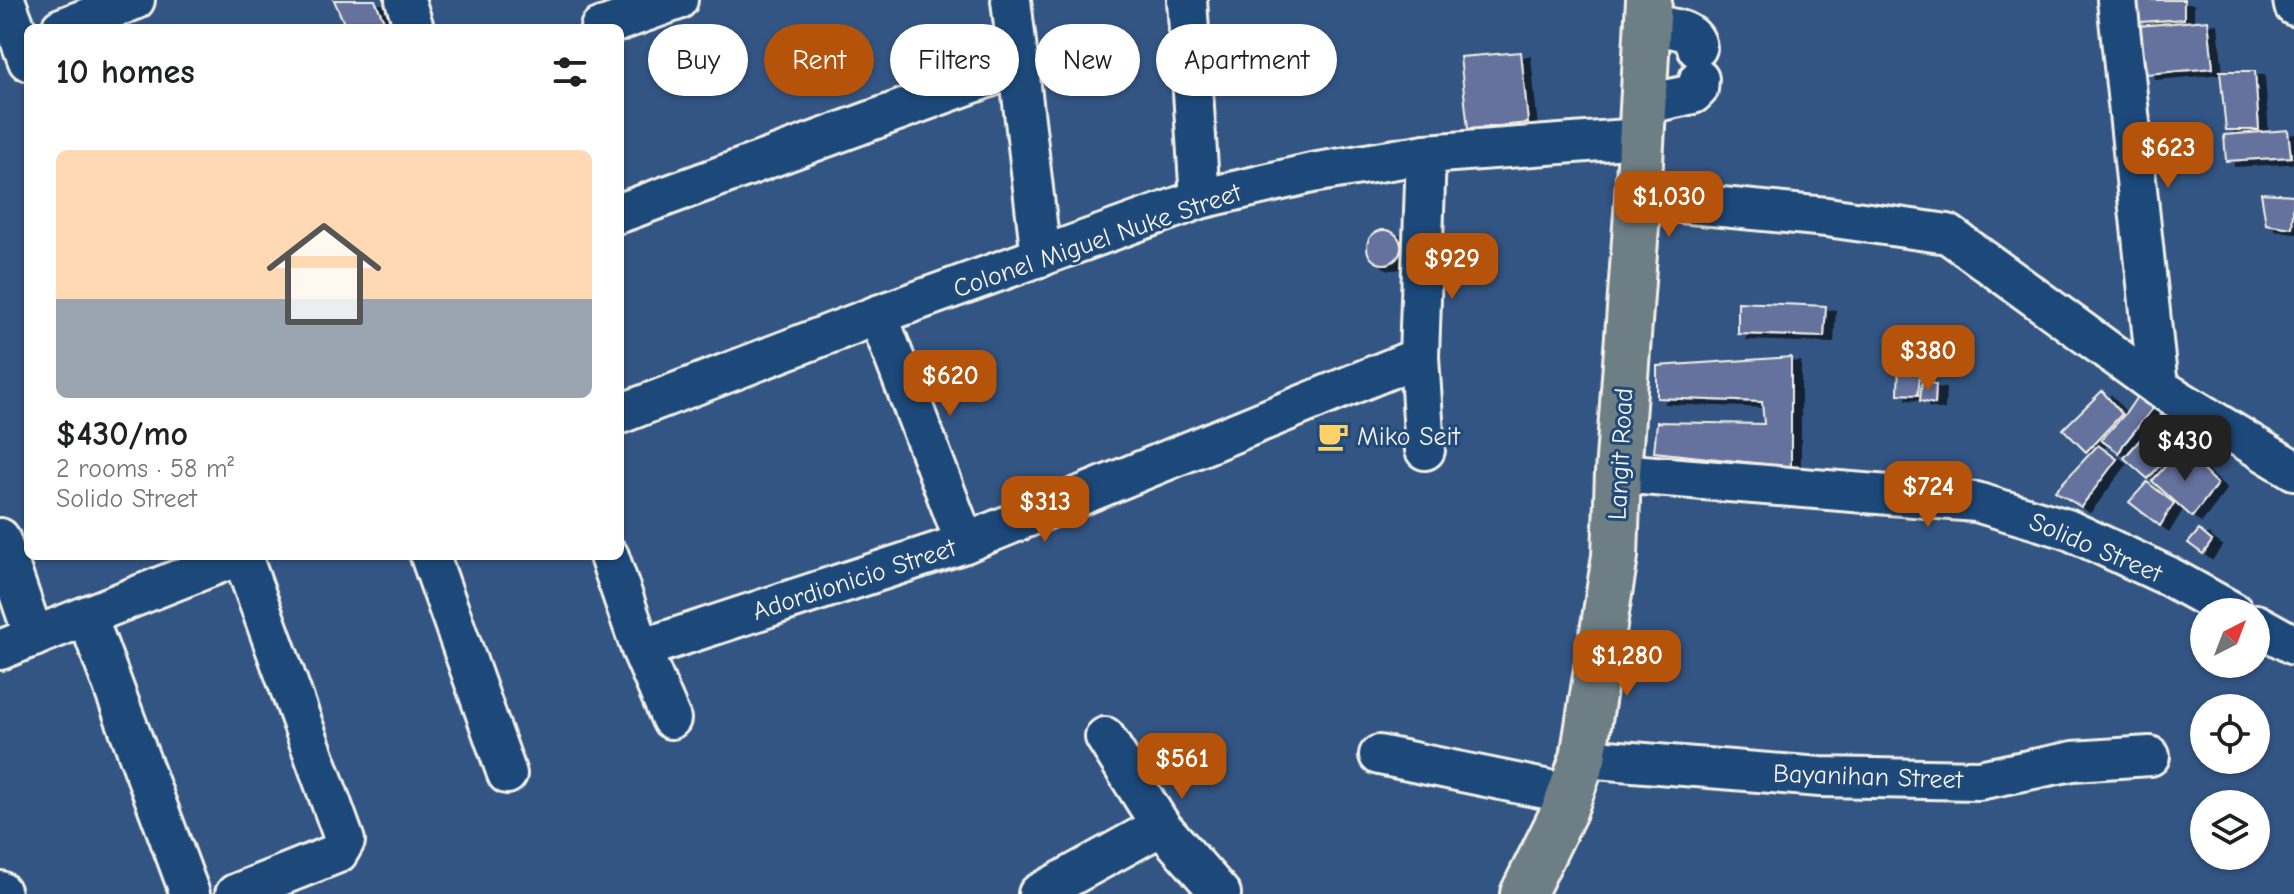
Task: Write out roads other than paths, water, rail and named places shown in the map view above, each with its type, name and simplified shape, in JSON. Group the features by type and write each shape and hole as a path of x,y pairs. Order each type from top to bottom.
{"main road":[{"name":"Langit Road","path":"1523,894 1576,776 1615,556 1648,12"}],"street":[{"path":"5,0 24,43"},
{"path":"72,24 135,0"},
{"path":"405,0 413,24"},
{"path":"611,24 678,0"},
{"path":"1011,0 1041,257"},
{"path":"1187,0 1200,199"},
{"path":"2117,0 2158,387"},
{"path":"2293,0 2294,6"},
{"name":"Colonel Miguel Nuke Street","path":"624,412 878,315 1200,199 1312,173 1642,121 1698,89 1697,40 1648,12"},
{"path":"624,212 1020,66"},
{"path":"1425,450 1419,357 1426,154"},
{"path":"1638,199 1827,217 1948,234 2158,387 2294,470"},
{"path":"878,315 965,543"},
{"name":"Adordionicio Street","path":"641,649 965,543 1419,357"},
{"name":"Solido Street","path":"1618,473 1976,502 2067,529 2208,598"},
{"path":"0,538 17,644 221,560"},
{"path":"227,560 345,841 338,853 235,894"},
{"path":"431,560 507,774"},
{"path":"610,560 641,649 671,719"},
{"path":"87,616 190,894"},
{"path":"2270,632 2294,645"},
{"path":"1105,737 1161,826 1221,894"},
{"name":"Bayanihan Street","path":"1379,755 1576,776 1979,780 2073,761 2150,756"},
{"path":"1038,894 1161,826"}],"place":[{"name":"Miko Seit","path":"1333,436"}]}
